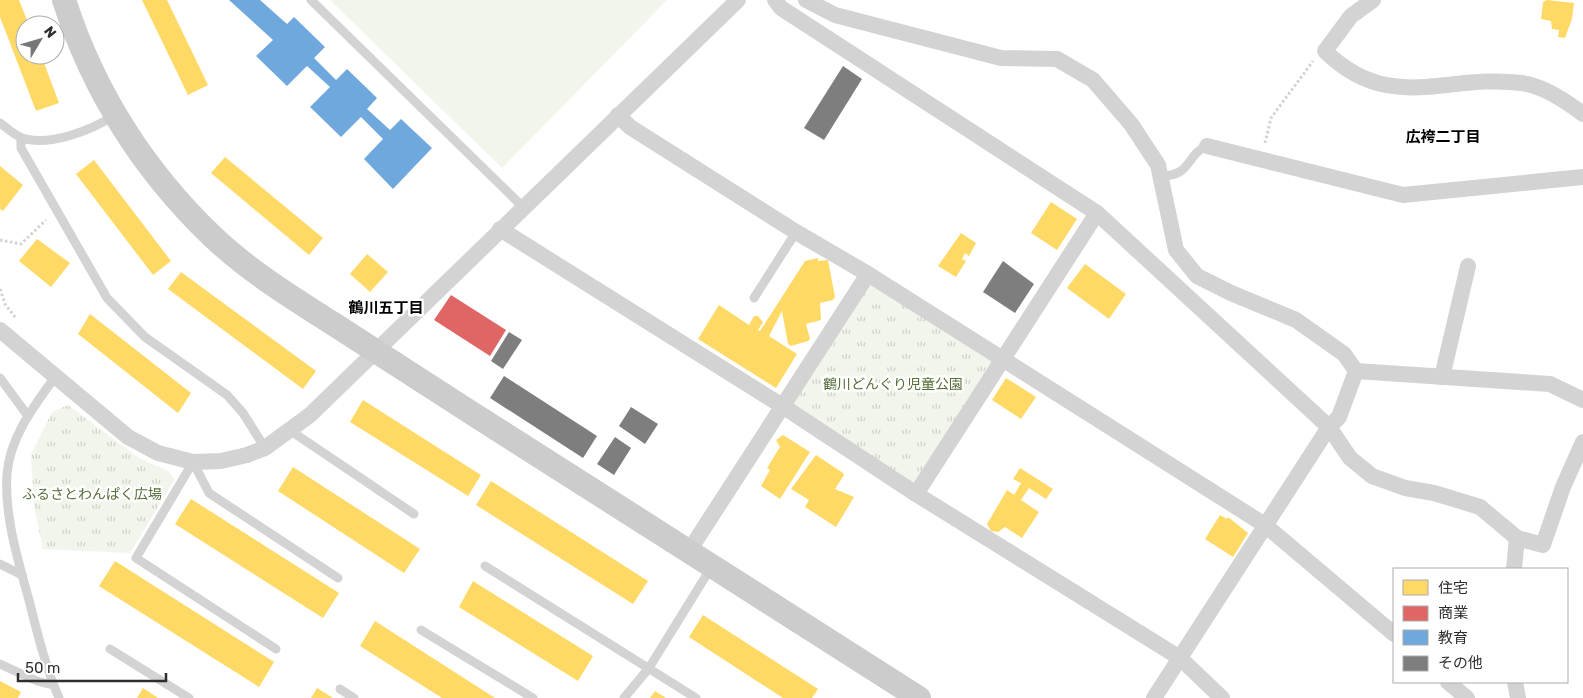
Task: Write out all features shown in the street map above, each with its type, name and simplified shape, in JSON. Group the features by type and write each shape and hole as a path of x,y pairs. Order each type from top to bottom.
{"street":[{"path":"64,0 92,73 115,115 156,172 213,236 271,284 919,698"},
{"path":"0,330 128,437 158,453 193,462 221,461 265,448 291,431 310,415 618,114 738,0"},
{"path":"775,0 781,8 1097,214 1329,427 1350,458 1372,476 1405,488 1434,493 1480,508 1517,538 1543,545 1563,487 1583,442"},
{"path":"806,0 835,15 1000,58 1057,59 1093,80 1131,124 1158,166 1176,250 1198,276 1231,293 1296,320 1344,354 1356,371"},
{"path":"1373,0 1351,16 1325,51 1341,67 1369,81 1414,89 1486,83 1523,84 1562,99 1583,114"},
{"path":"618,114 630,127 796,232 868,274 1265,525 1393,633"},
{"path":"1207,146 1403,195 1583,176"},
{"path":"916,494 1097,214"},
{"path":"500,229 784,407 916,494 1180,658 1222,698"},
{"path":"1442,377 1468,266"},
{"path":"689,551 784,407 868,274"},
{"path":"1356,371 1550,384 1583,400"},
{"path":"1154,698 1329,427 1339,417 1356,371"},
{"path":"1514,568 1517,538"},
{"path":"1449,683 1467,698"},
{"path":"1515,683 1518,698"}],"lane":[{"path":"311,0 523,207"},
{"path":"0,123 21,138 30,139 70,136 98,125 115,115"},
{"path":"21,138 21,148 107,298 146,337 227,395 243,413 265,448"},
{"path":"1160,176 1174,176 1187,168 1200,149 1207,146"},
{"path":"754,298 796,232"},
{"path":"55,377 28,416 16,438 3,471 8,511 22,575 53,685 59,698"},
{"path":"0,378 28,416"},
{"path":"291,431 414,514"},
{"path":"193,462 209,493 338,578"},
{"path":"193,462 136,558 276,649"},
{"path":"0,564 22,575"},
{"path":"484,566 696,698"},
{"path":"624,698 649,668 712,566"},
{"path":"421,630 533,698"},
{"path":"110,649 189,698"},
{"path":"0,664 37,681 53,685"},
{"path":"340,689 354,698"}],"path":[{"path":"1267,133 1272,118 1310,63"},
{"path":"0,240 21,244 56,211"},
{"path":"0,289 5,304 19,323"}],"green space":[{"path":"330,0 667,0 502,168"},
{"name":"鶴川どんぐり児童公園","path":"867,279 997,364 914,486 790,404"},
{"name":"ふるさとわんぱく広場","path":"68,405 139,458 168,471 175,479 130,553 43,549 34,506 31,455 52,412"}],"building: 住宅":[{"path":"0,0 19,0 25,15 15,15 15,56 0,17"},
{"path":"142,0 167,0 208,85 188,95"},
{"path":"1547,0 1574,3 1572,19 1565,38 1558,37 1559,30 1552,29 1551,21 1541,19 1543,2"},
{"path":"18,65 45,65 59,103 36,111"},
{"path":"225,157 323,238 309,255 211,173"},
{"path":"94,160 171,261 153,275 76,174"},
{"path":"0,166 23,185 3,211 0,209"},
{"path":"1051,202 1077,219 1057,250 1031,233"},
{"path":"961,233 976,243 969,256 965,253 962,259 966,261 956,277 938,266"},
{"path":"37,239 70,263 51,287 19,261"},
{"path":"367,254 388,272 370,292 350,274"},
{"path":"818,258 818,261 828,260 835,297 833,300 820,303 821,320 806,324 810,339 791,346 788,344 782,311 769,336 797,354 776,388 698,339 719,305 749,325 754,316 758,316 763,322 758,330 760,331 805,261"},
{"path":"1085,264 1126,294 1109,319 1067,288"},
{"path":"181,272 316,371 303,389 168,289"},
{"path":"90,314 191,393 178,413 78,334"},
{"path":"1006,378 1036,397 1021,419 992,400"},
{"path":"363,400 481,475 468,496 350,422"},
{"path":"783,435 810,452 780,499 761,486 770,470 767,468 780,447 776,440"},
{"path":"816,455 843,473 844,475 835,489 854,497 836,527 805,507 809,500 791,489"},
{"path":"293,467 420,549 404,573 278,491"},
{"path":"1020,468 1053,489 1046,499 1029,488 1021,500 1039,512 1022,538 1005,527 998,532 991,531 987,524 1007,490 1014,495 1021,483 1013,479"},
{"path":"491,481 648,581 633,604 476,505"},
{"path":"191,499 339,593 323,618 175,524"},
{"path":"1220,515 1227,519 1228,517 1248,533 1233,557 1205,539"},
{"path":"115,561 274,662 259,687 99,586"},
{"path":"473,581 593,656 578,681 459,607"},
{"path":"703,615 818,689 812,698 783,698 689,637"},
{"path":"375,621 495,698 442,698 360,646"},
{"path":"0,681 21,692 18,698 0,698"},
{"path":"143,688 158,698 137,698"},
{"path":"317,688 333,698 311,698"},
{"path":"655,691 666,698 650,698"}],"building: 商業":[{"path":"451,295 506,330 490,356 434,320"}],"building: 教育":[{"path":"229,0 260,0 287,24 294,17 325,47 314,58 336,80 347,69 377,98 367,109 390,130 401,119 432,148 393,189 364,159 383,139 361,117 341,137 310,107 330,87 307,66 287,86 256,56 273,40"}],"building: その他":[{"path":"843,66 862,79 824,140 804,128"},
{"path":"1003,261 1034,284 1015,313 983,292"},
{"path":"509,332 522,340 503,369 491,361"},
{"path":"504,376 597,436 583,458 490,398"},
{"path":"631,407 658,424 645,444 619,426"},
{"path":"615,437 631,448 614,475 597,464"}],"district":[{"name":"広袴二丁目","path":"1443,137"},
{"name":"鶴川五丁目","path":"386,308"}]}
